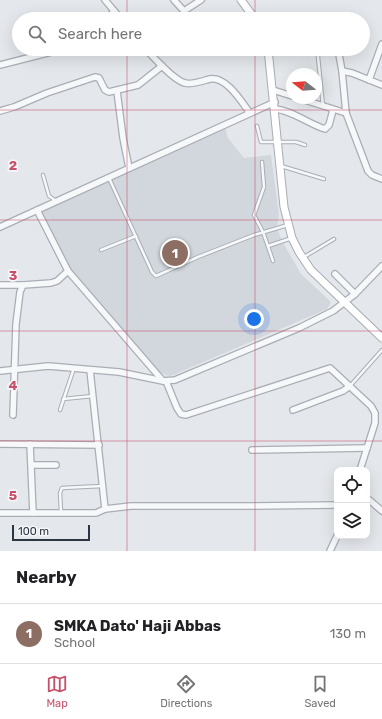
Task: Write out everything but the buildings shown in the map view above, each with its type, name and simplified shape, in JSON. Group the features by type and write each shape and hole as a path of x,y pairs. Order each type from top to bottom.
{"street":[{"path":"105,0 114,11"},
{"path":"174,0 184,11 201,0"},
{"path":"241,0 250,12"},
{"path":"369,80 382,44"},
{"path":"0,65 35,56"},
{"path":"153,56 162,66 185,83 212,79 221,80 235,94 250,113"},
{"path":"269,56 284,207 292,238 302,258 311,270 382,338"},
{"path":"339,56 346,113 368,171 372,175 382,178"},
{"path":"0,110 14,107 46,93 95,77 99,78 106,92 117,91 138,85 162,66"},
{"path":"342,71 382,85"},
{"path":"273,90 286,94"},
{"path":"117,91 123,138 130,168"},
{"path":"317,104 346,113"},
{"path":"0,227 250,113 275,106 325,129 329,125 333,110"},
{"path":"37,210 68,271 164,381 180,413 183,415 328,368 371,406 375,413 375,423 361,467"},
{"path":"0,371 48,366 119,372 164,381 175,380 299,328 333,311 355,294 382,266"},
{"path":"0,285 54,283 68,271"},
{"path":"335,274 355,294"},
{"path":"13,415 16,324 20,292 23,285"},
{"path":"90,370 105,509"},
{"path":"293,410 342,391 350,386"},
{"path":"0,444 99,445"},
{"path":"30,444 32,465 32,513"},
{"path":"252,450 367,448"},
{"path":"32,465 56,465"},
{"path":"370,501 382,511"},
{"path":"0,512 96,513 105,509 131,506 334,505"},
{"path":"330,551 336,539"}],"lane":[{"path":"318,56 323,106"},
{"path":"257,126 261,142 296,142 305,145"},
{"path":"262,162 264,187 254,215 263,232 273,261"},
{"path":"280,166 324,179"},
{"path":"43,175 49,196 47,206"},
{"path":"109,178 152,272 155,275 159,276 198,257 254,235 288,225"},
{"path":"49,196 57,201"},
{"path":"101,250 136,236"},
{"path":"268,246 292,238"},
{"path":"302,258 334,239"},
{"path":"350,386 382,350"},
{"path":"60,410 74,368"},
{"path":"63,399 94,396"},
{"path":"61,513 60,493 62,488 103,486"}],"shaded area":[{"path":"225,128 228,138 244,158 271,155 279,215 277,228 282,241 301,274 331,302 327,309 169,376 159,372 67,268 41,212"}],"place":[{"name":"SMKA Dato' Haji Abbas","path":"175,253"}]}
